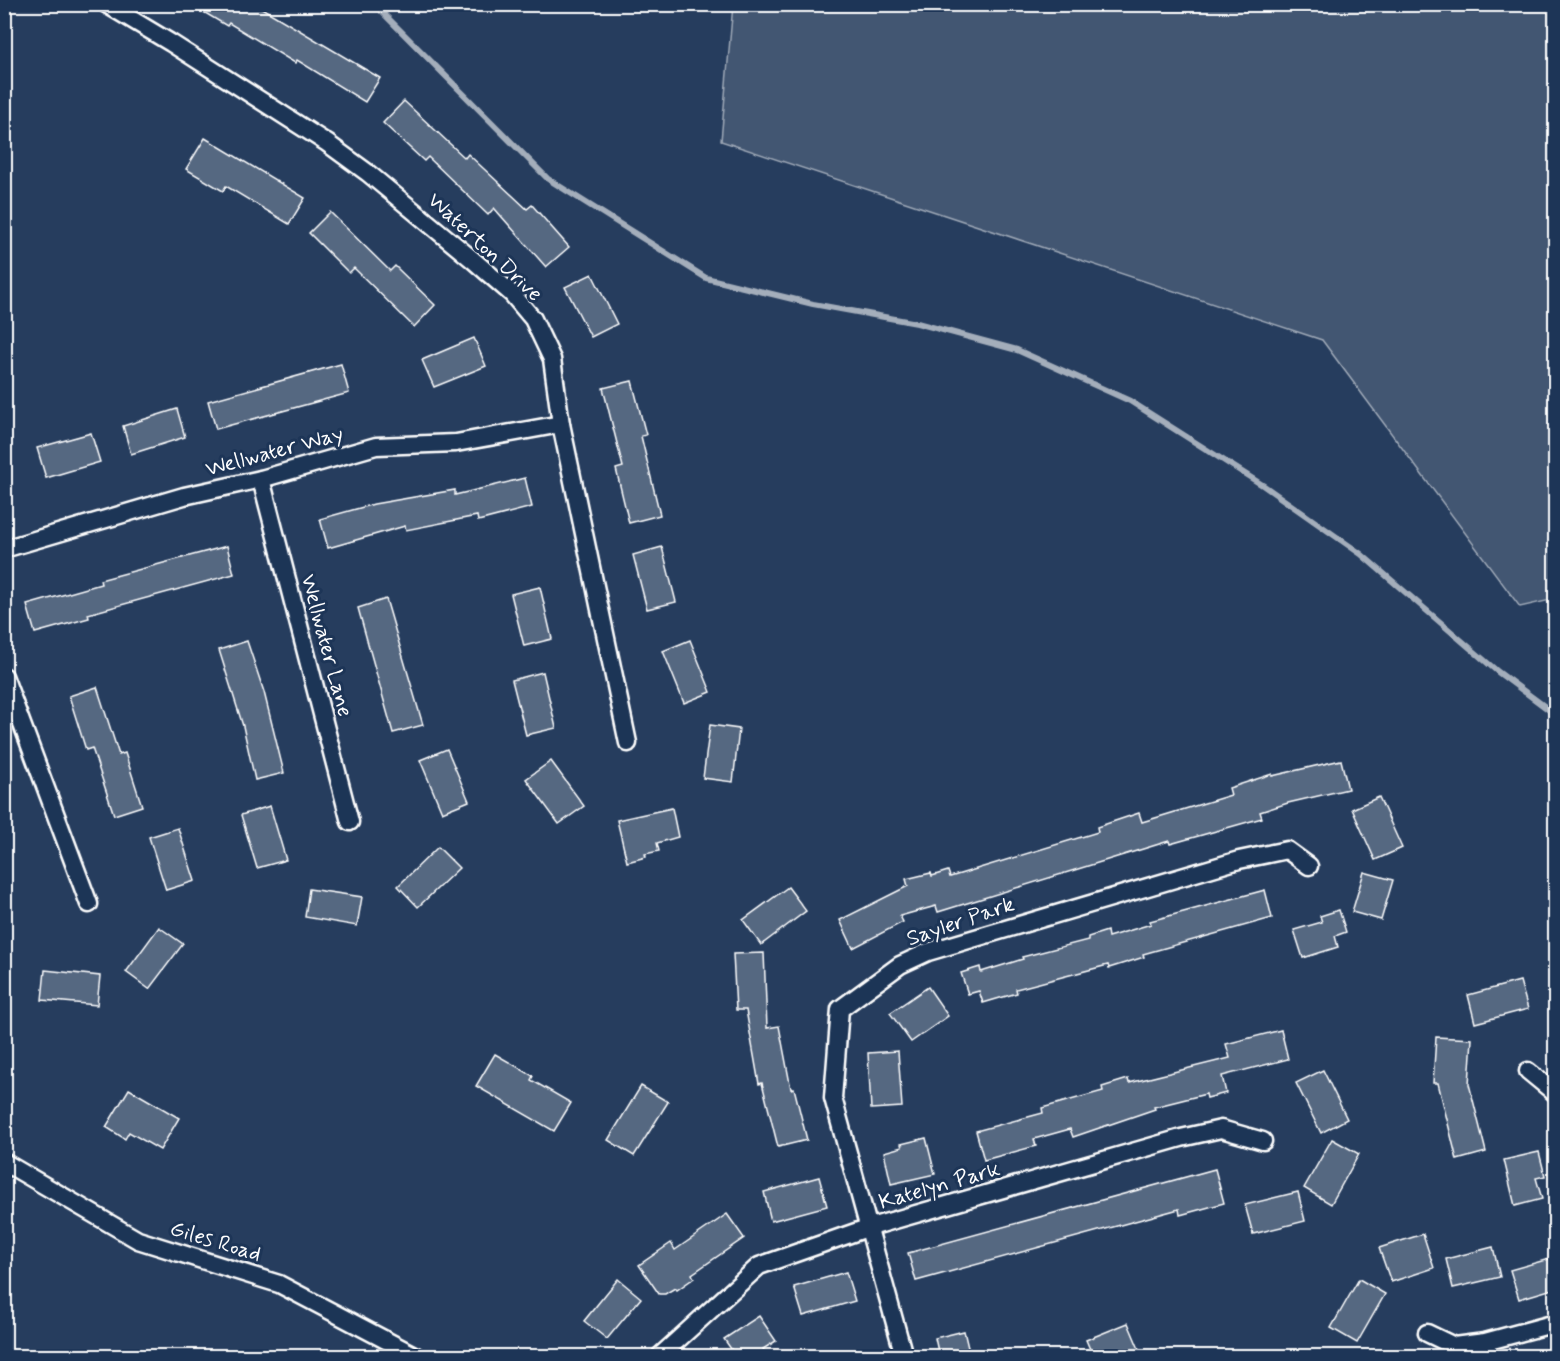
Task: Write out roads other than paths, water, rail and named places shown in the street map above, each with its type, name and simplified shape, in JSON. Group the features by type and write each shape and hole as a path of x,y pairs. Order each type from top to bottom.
{"street":[{"name":"Waterton Drive","path":"106,4 327,143 402,199 512,294 533,319 552,359 561,424 628,743"},
{"name":"Wellwater Way","path":"4,549 184,496 261,479 376,446 456,443 561,424"},
{"name":"Wellwater Lane","path":"261,479 350,822"},
{"path":"4,676 88,903"},
{"name":"Sayler Park","path":"904,1356 832,1098 840,1009 900,965 928,952 1239,860 1287,850 1309,866"},
{"path":"1528,1071 1556,1094"},
{"name":"Katelyn Park","path":"660,1356 759,1266 867,1228 1170,1141 1221,1129 1263,1141"},
{"name":"Giles Road","path":"4,1162 138,1240 279,1284 416,1356"},
{"path":"1427,1333 1454,1346 1485,1342 1556,1323"}],"waterway":[{"path":"374,4 548,179 706,278 813,304 917,323 1017,350 1130,401 1264,486 1361,554 1498,672 1556,715"}]}
